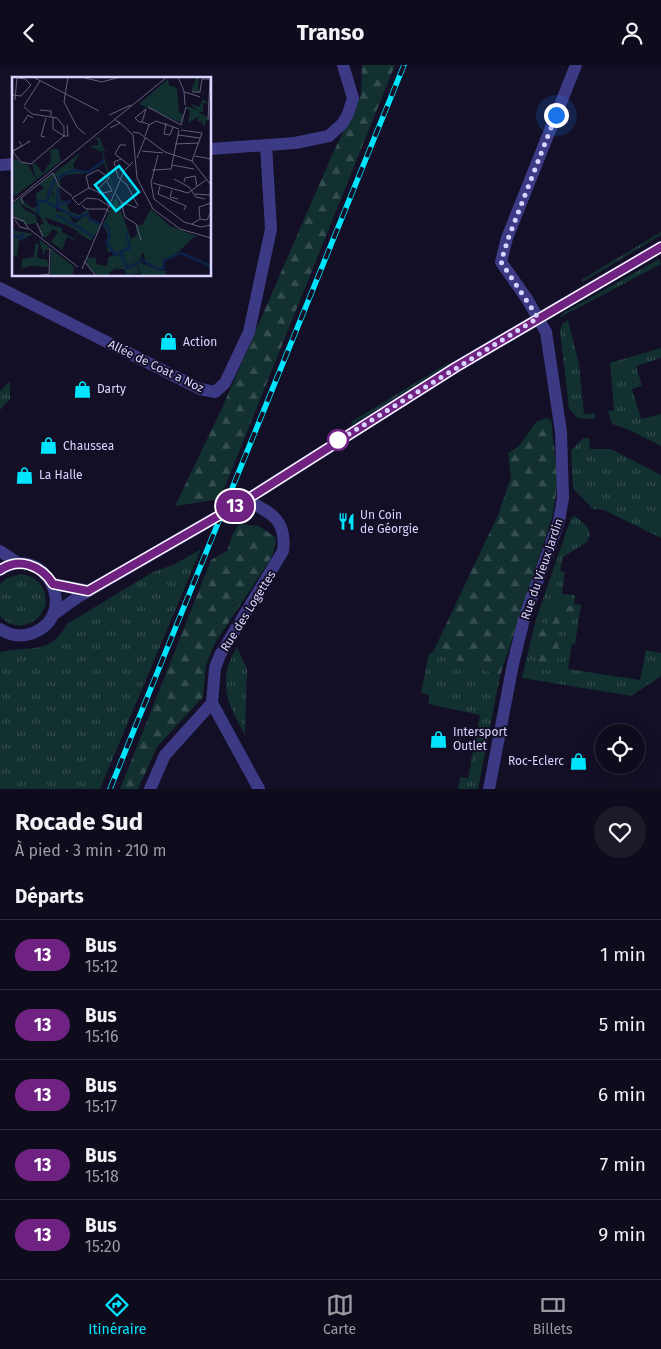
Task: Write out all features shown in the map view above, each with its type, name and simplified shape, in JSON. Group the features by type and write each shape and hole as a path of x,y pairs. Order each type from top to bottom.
{"street":[{"path":"211,149 295,143 329,136 342,124 348,115 353,98 344,65"},
{"name":"Rue du Vieux Jardin","path":"489,789 515,655 524,619 560,521 563,498 561,432 546,332 501,262 508,239 576,65"},
{"name":"Allée de Coat a Noz","path":"0,288 200,389 216,392 225,383 249,332 271,229 266,145"},
{"path":"3,634 31,634 44,627 53,615 88,591 246,500 450,371 661,247"},
{"name":"Rue des Logettes","path":"212,703 215,668 220,655 283,551 282,526 270,512 246,500"},
{"path":"0,551 18,563 38,568 53,584 56,599 53,615"},
{"path":"0,570 18,563"},
{"path":"53,584 88,591"},
{"path":"150,789 165,755 212,703 259,789"}],"green space":[{"path":"362,65 395,65 220,499 175,506 222,408 332,155 361,95"},
{"path":"661,232 661,235 583,282 581,280"},
{"path":"659,259 661,264 559,318 563,313"},
{"path":"568,320 579,364 584,414 595,413 595,419 578,418 569,409 560,330 562,324"},
{"path":"661,348 661,358 636,366 642,386 632,389 641,419 661,414 661,446 612,424 608,411 614,410 610,363"},
{"path":"448,363 450,364 352,425 351,422"},
{"path":"10,381 10,399 0,410 0,391"},
{"path":"546,418 551,420 558,482 552,518 500,676 433,652 498,515 511,478 508,453 519,446 536,422"},
{"path":"583,438 589,438 590,449 611,449 661,475 661,538 604,510 593,509 573,488 571,451"},
{"path":"575,516 587,526 590,535 587,542 563,557 560,571 565,572 562,594 575,595 574,604 581,605 575,645 572,644 568,669 640,680 646,650 661,653 661,676 631,696 522,678 536,619 571,518"},
{"path":"239,524 259,526 275,537 276,542 272,557 215,643 206,665 203,697 157,747 138,789 120,789 211,560 227,551 233,533"},
{"path":"201,549 100,789 0,789 0,652 46,645 60,634 67,624 151,573 175,564"},
{"path":"22,574 33,578 40,584 45,593 46,604 43,611 33,622 20,626 6,622 0,616 0,584 7,578"},
{"path":"562,601 569,606 576,607 577,612 572,618 563,619 558,625 560,642 558,646 562,659 560,660 552,653 551,665 546,671 540,669 538,661 534,656 536,646 540,642 532,634 537,629 538,622 542,621 547,626 552,611 561,606"},
{"path":"237,647 247,669 245,735 229,702 226,682 227,671"},
{"path":"433,652 500,676 478,789 458,789 460,777 468,778 480,715 428,704 430,695 421,693 429,653"}],"railway":[{"path":"110,789 404,65"}],"bus line":[{"name":"13","path":"0,570 18,563 32,565 44,573 53,584 63,588 88,591 246,500 456,367 661,247"}],"place":[{"name":"Action","path":"169,342"},
{"name":"Darty","path":"83,389"},
{"name":"Chaussea","path":"49,446"},
{"name":"La Halle","path":"25,475"},
{"name":"Un Coin de Géorgie","path":"346,522"},
{"name":"Intersport Outlet","path":"439,739"},
{"name":"Roc-Eclerc","path":"578,761"}],"route":[{"path":"338,440 336,442 538,318 501,262 508,239 556,115"}]}
